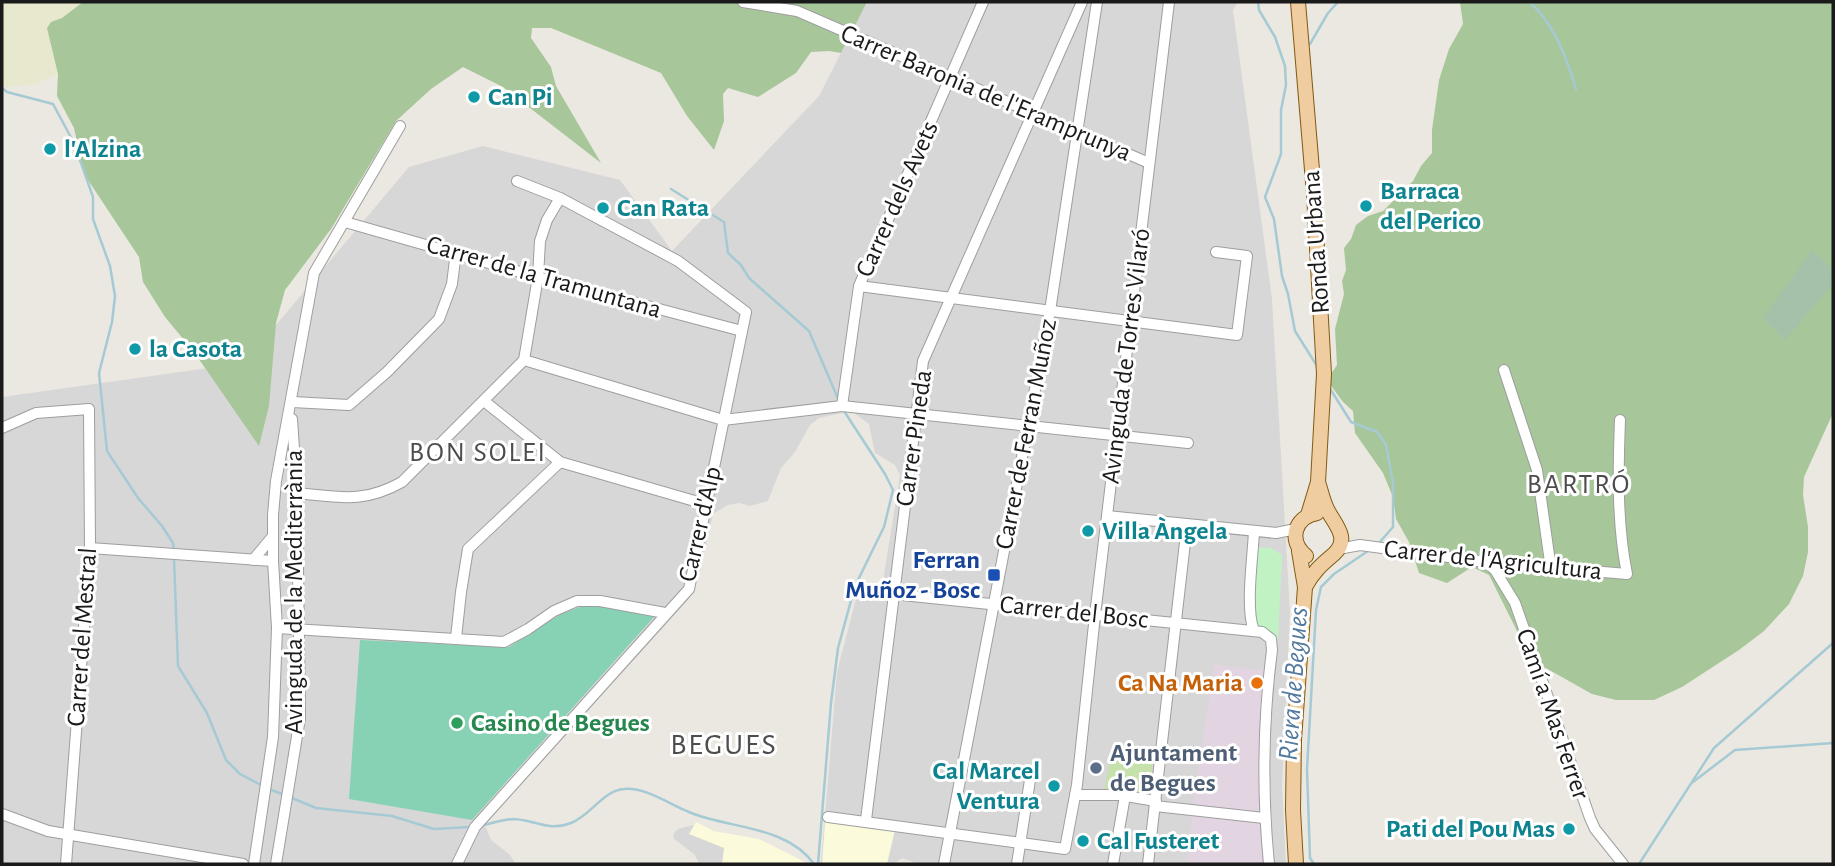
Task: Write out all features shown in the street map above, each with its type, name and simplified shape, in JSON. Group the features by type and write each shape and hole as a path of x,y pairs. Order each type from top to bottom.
{"main road":[{"name":"Ronda Urbana","path":"1296,530 1300,521 1308,515 1318,482 1323,405 1323,341 1298,2"},
{"name":"Ronda Urbana","path":"1318,482 1341,532"},
{"path":"1308,515 1321,513 1332,517"},
{"path":"1296,530 1305,587 1294,740 1293,810 1296,864"},
{"path":"1305,587 1314,571 1332,553 1341,532"},
{"path":"1298,548 1312,559 1332,553"}],"street":[{"name":"Carrer Baronia de l'Eramprunya","path":"743,2 797,11 1149,163"},
{"name":"Carrer dels Avets","path":"843,406 859,286 983,2"},
{"name":"Carrer Pineda","path":"866,820 888,594 923,361 1082,2"},
{"name":"Carrer de Ferran Muñoz","path":"944,864 1050,311 1097,2"},
{"name":"Avinguda de Torres Vilaró","path":"1021,842 1065,849 1075,795 1168,2"},
{"name":"Avinguda de la Mediterrània","path":"254,864 273,737 277,628 273,561 276,481 314,273 400,126"},
{"path":"297,493 360,498 376,495 393,487 411,475 524,360 538,277 540,242 547,220 560,198 517,181"},
{"name":"Carrer d'Alp","path":"457,864 472,832 482,818 689,589 746,312 678,261 560,198"},
{"name":"Carrer de la Tramuntana","path":"345,222 742,331"},
{"path":"292,402 349,405 387,372 439,319 452,284 456,252"},
{"path":"859,286 1237,335 1247,256 1216,252"},
{"path":"524,360 723,420 843,406 1188,443"},
{"path":"1504,370 1537,470 1551,569"},
{"path":"484,401 560,461 705,504"},
{"name":"Avinguda de la Mediterrània","path":"276,864 300,718 297,493 292,402"},
{"name":"Carrer del Mestral","path":"2,428 36,412 89,409 90,548 66,864"},
{"name":"Carrer de l'Agricultura","path":"1341,532 1364,545 1382,548 1551,569 1627,574 1621,543 1618,466 1620,420"},
{"path":"456,638 468,549 560,461"},
{"path":"1107,516 1276,533 1296,530"},
{"path":"1148,864 1187,524"},
{"path":"1254,531 1251,624 1254,631 1262,632 1271,639 1272,650 1264,768 1269,864"},
{"path":"1276,533 1298,548"},
{"path":"253,560 273,536"},
{"name":"Carrer de l'Agricultura","path":"1332,553 1364,545"},
{"path":"90,548 273,561"},
{"name":"Camí a Mas Ferrer","path":"1486,562 1495,570 1515,603 1590,818 1595,829 1623,864"},
{"name":"Carrer del Bosc","path":"888,594 1254,631"},
{"path":"277,628 504,642 554,611 577,601 600,601 665,613"},
{"path":"1017,864 1030,780"},
{"path":"1075,795 1125,796 1156,804 1265,818"},
{"path":"1113,864 1125,796"},
{"path":"2,814 67,835 243,864"},
{"path":"828,817 1021,842"}],"shaded area":[{"path":"2,2 83,2 62,18 51,22 47,28 58,74 36,84 6,87 2,83"},
{"path":"83,2 867,2 841,53 811,52 796,73 758,97 728,88 723,94 724,121 714,150 687,116 661,73 551,28 532,28 531,38 551,67 556,86 601,163 503,87 463,67 431,89 396,121 331,229 285,290 276,323 269,406 259,446 194,352 165,317 143,282 139,257 84,174 74,128 57,96 58,74 47,28 51,22 62,18"},
{"path":"867,2 1238,2 1233,10 1272,299 1290,612 1282,786 1286,864 918,864 902,858 894,864 821,864 837,672 857,595 883,581 900,475 895,465 875,453 869,424 851,411 819,418 810,425 795,452 781,468 768,501 750,506 739,503 728,505 713,514 700,572 689,599 485,825 491,840 509,854 516,864 2,864 2,397 244,363 409,167 483,146 620,180 672,251 819,96"},
{"path":"1460,2 1833,2 1833,413 1804,477 1808,552 1803,576 1789,604 1764,631 1682,687 1654,700 1616,700 1592,694 1528,658 1489,575 1472,567 1447,583 1419,573 1409,542 1396,519 1393,497 1383,473 1355,433 1353,411 1327,380 1337,365 1335,329 1344,294 1344,248 1356,225 1368,216 1383,211 1413,181 1432,153 1432,130 1439,80 1449,49 1463,24"},
{"path":"1812,250 1833,270 1833,284 1785,340 1763,318"},
{"path":"1214,665 1271,671 1267,718 1269,864 1188,864 1192,811"},
{"path":"696,822 714,831 759,839 809,864 722,864 724,848 689,834"},
{"path":"825,822 895,830 887,864 822,864"},
{"path":"693,825 740,838 796,864 699,864 695,855 673,838 678,829"}],"green space":[{"path":"1253,547 1271,548 1282,555 1278,639 1271,639 1254,631"},
{"name":"Casino de Begues","path":"588,604 620,608 654,617 472,820 349,799 360,640 509,647 561,614"},
{"path":"1111,752 1153,756 1149,798 1104,792"}],"waterway":[{"name":"Riera de Begues","path":"1258,2 1259,10 1275,37 1285,66 1286,85 1281,110 1281,154 1265,197 1274,219 1282,276 1295,331 1317,366"},
{"path":"1310,44 1328,13 1338,2"},
{"path":"1530,2 1559,42 1576,89"},
{"path":"2,88 7,92 53,104 74,143 93,197 93,219 110,266 115,296 112,322 99,373 107,451 138,498 162,526 173,543 174,552"},
{"path":"671,189 724,222 728,253 741,265 749,278 809,331 839,401"},
{"name":"Riera de Begues","path":"1329,387 1351,422 1377,432 1386,445 1393,483 1393,527 1379,543"},
{"path":"818,864 838,648 855,586 884,527 893,490 844,411"},
{"name":"Riera de Begues","path":"1314,864 1310,858 1307,769 1316,610 1321,587 1334,574 1368,551"},
{"path":"174,559 178,666 207,713 226,760 240,774 263,786"},
{"path":"1639,864 1714,748 1833,643"},
{"path":"1693,782 1735,750 1833,743"},
{"path":"269,789 282,794"},
{"path":"483,825 514,819 549,826 563,825 578,820 617,790 632,789 649,793 705,818 773,835 802,851 814,864"},
{"path":"292,798 316,808 392,816 434,829 469,827"}],"place":[{"name":"Can Pi","path":"474,97"},
{"name":"l'Alzina","path":"50,149"},
{"name":"Barraca del Perico","path":"1366,206"},
{"name":"Can Rata","path":"603,208"},
{"name":"la Casota","path":"135,349"},
{"name":"Villa Àngela","path":"1088,531"},
{"name":"Ferran Muñoz - Bosc","path":"994,575"},
{"name":"Ca Na Maria","path":"1257,683"},
{"name":"Casino de Begues","path":"457,723"},
{"name":"Ajuntament de Begues","path":"1096,768"},
{"name":"Cal Marcel Ventura","path":"1054,786"},
{"name":"Pati del Pou Mas","path":"1569,829"},
{"name":"Cal Fusteret","path":"1083,841"}],"district":[{"name":"BON SOLEI","path":"478,453"},
{"name":"BARTRÓ","path":"1579,485"},
{"name":"BEGUES","path":"724,745"}]}
